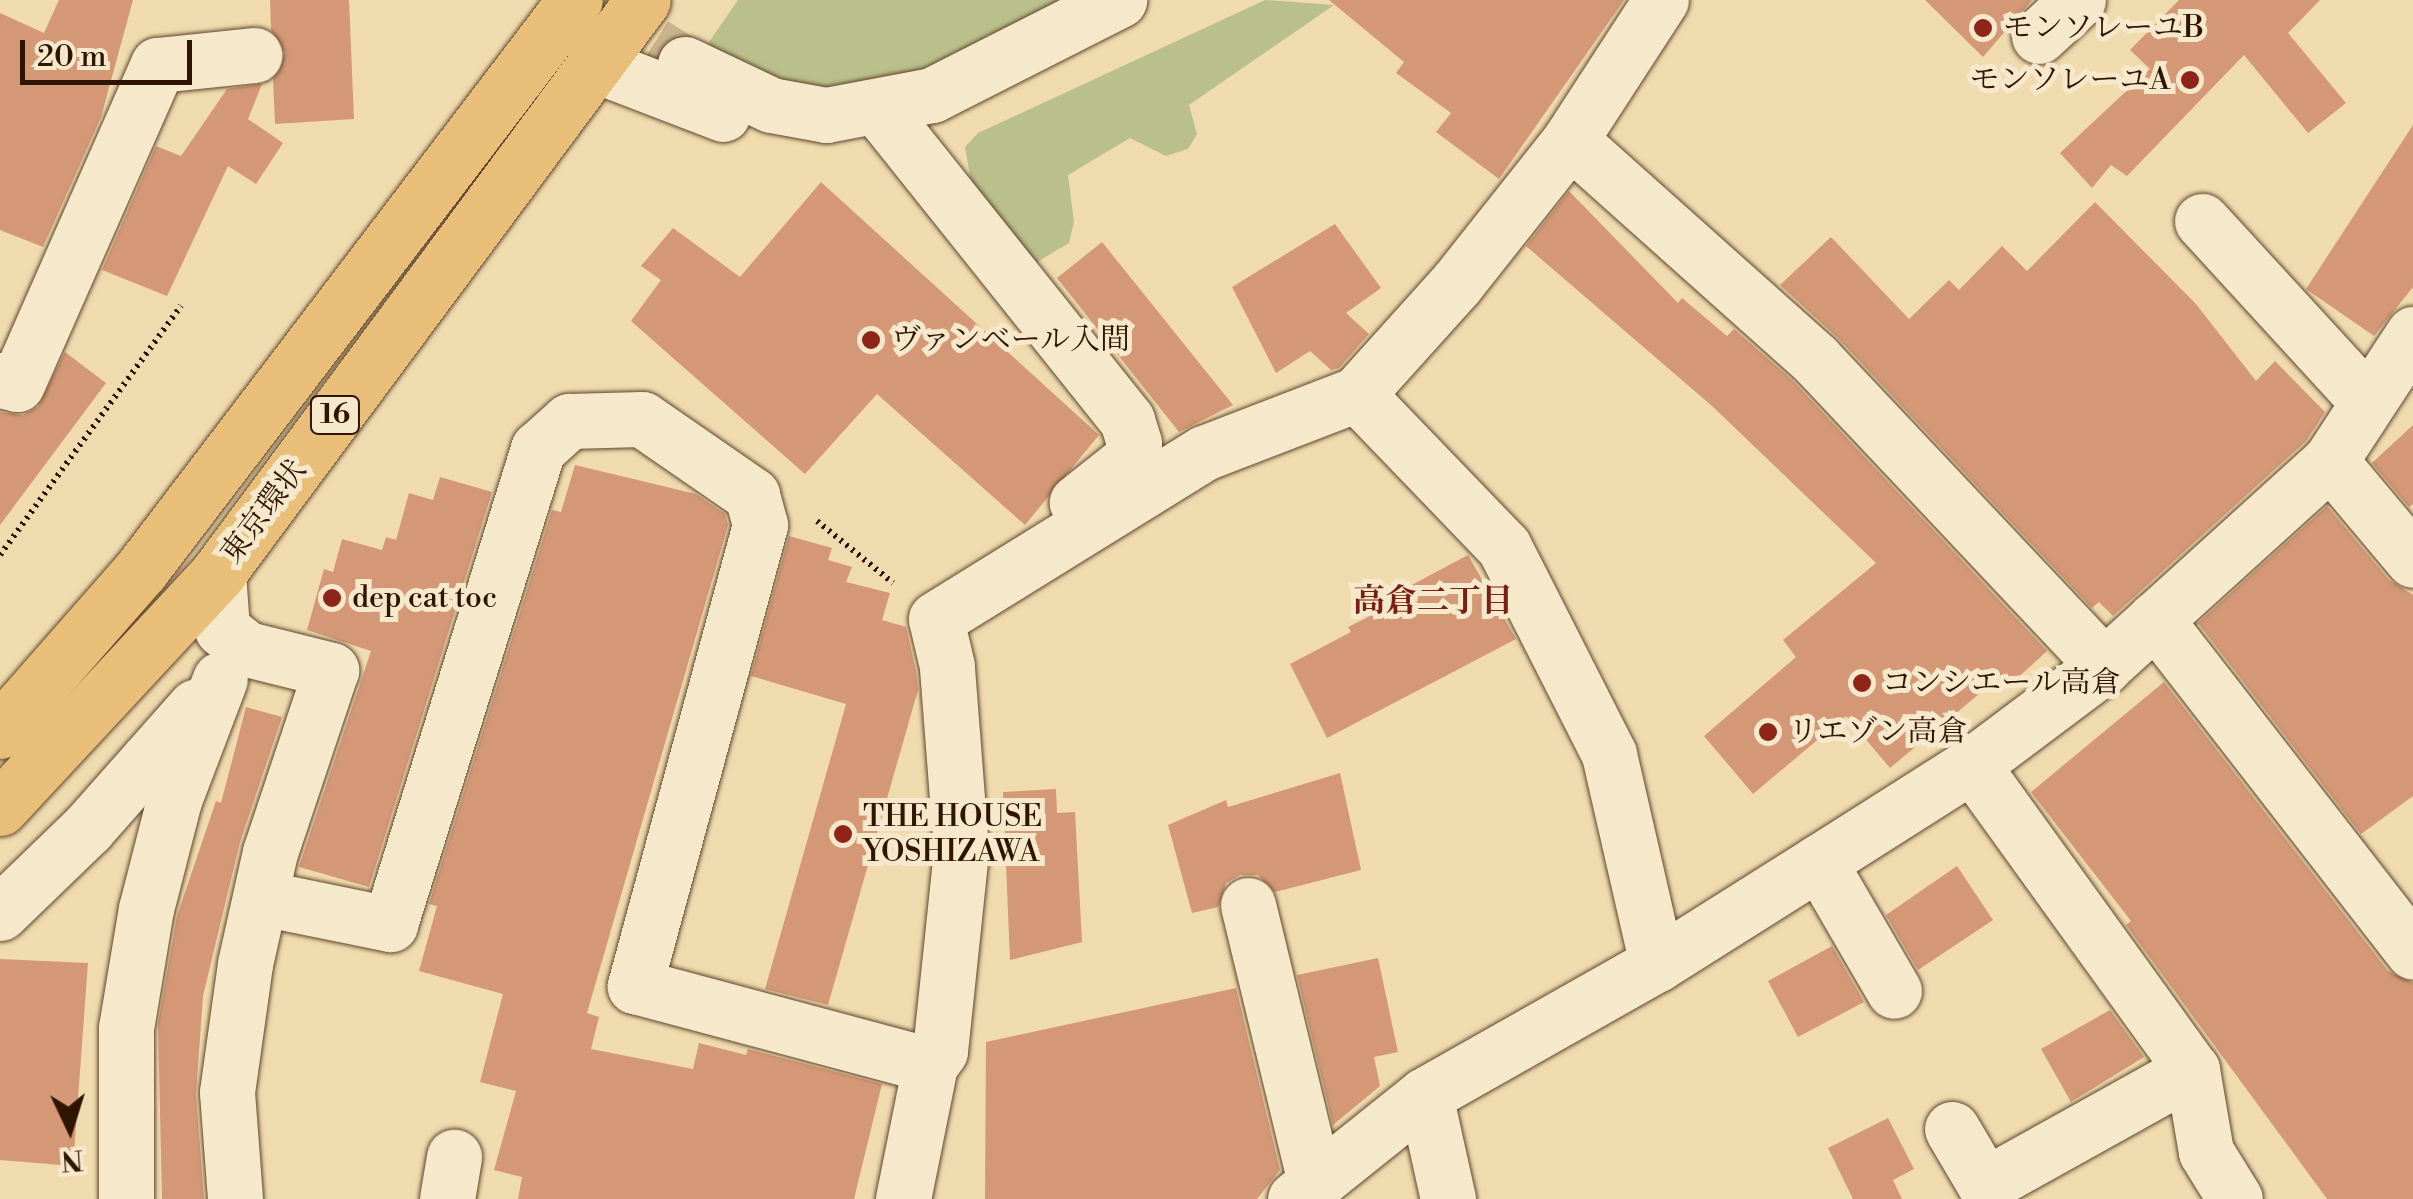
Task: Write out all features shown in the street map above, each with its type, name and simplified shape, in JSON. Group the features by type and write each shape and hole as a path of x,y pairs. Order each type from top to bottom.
{"highway":[{"name":"東京環状","path":"0,731 141,570 575,0"},
{"name":"東京環状","path":"0,808 218,572 643,0"}],"street":[{"path":"596,65 802,139 840,138 1119,0"},
{"path":"1061,523 1204,453 1357,394 1456,284 1570,140 1661,0"},
{"path":"0,380 16,384 158,65 254,55"},
{"path":"684,64 771,105 826,115 908,106"},
{"path":"903,1199 930,1065 940,1051 962,850 947,666 936,619 1061,523 1130,460 1134,443 1127,420 908,106"},
{"path":"1570,140 1815,359 2104,666"},
{"path":"2202,220 2367,402"},
{"path":"1248,906 1305,1191 1425,1095 1657,964 1819,862 1972,765 2104,666 2330,461 2413,334"},
{"path":"1357,394 1504,546 1608,754 1657,964"},
{"path":"262,898 390,924 538,449 569,421 642,419 752,495 760,525 635,986 930,1065"},
{"path":"2330,461 2410,549"},
{"path":"126,1199 126,1028 146,909 174,800 234,664 222,628 218,572"},
{"path":"2154,619 2413,952"},
{"path":"234,664 331,670 270,852 245,964 228,1092 234,1199"},
{"path":"0,913 88,828 234,664"},
{"path":"1972,765 2192,1070 2206,1152 2235,1199"},
{"path":"1819,862 1894,991"},
{"path":"1952,1129 1985,1186 2192,1070"},
{"path":"1425,1095 1448,1199"}],"path":[{"path":"0,555 181,306"}],"green space":[{"path":"738,0 1080,0 907,79 806,99 702,52"},
{"path":"1265,0 1334,5 1189,105 1197,134 1188,149 1166,156 1130,138 1068,175 1074,222 1069,243 1037,262 1022,260 972,188 965,147 978,133"}],"building":[{"path":"59,0 133,0 101,117 43,247 0,230 0,13 44,33"},
{"path":"270,0 349,0 354,119 275,124 273,79 285,53 271,30"},
{"path":"1329,0 1624,0 1499,179 1436,132 1451,113 1396,73 1404,62"},
{"name":"モンソレーユB","path":"1925,0 2032,0 1983,57"},
{"path":"2179,0 2320,0 2288,33 2346,103 2308,133 2244,55 2127,176 2111,165 2092,188 2060,153 2150,69 2130,50"},
{"path":"262,84 248,119 283,143 256,184 228,166 167,296 102,270 156,146 181,156 227,89"},
{"path":"2413,125 2413,287 2374,336 2306,289"},
{"name":"ヴァンベール入間","path":"821,182 1099,435 1025,525 877,394 805,474 631,321 661,280 641,266 673,228 740,277"},
{"path":"1569,191 1678,303 1682,298 1727,336 1734,329 1793,381 2047,651 2012,683 2003,674 1890,768 1846,716 1753,794 1704,736 1796,657 1783,640 1876,563 1712,406 1526,246"},
{"path":"2095,202 2196,304 2256,381 2275,361 2325,412 2306,441 2113,616 2099,602 2092,608 1838,338 1780,285 1831,237 1909,319 1949,280 1959,290 2002,246 2027,271"},
{"path":"1335,224 1381,288 1346,313 1369,334 1339,368 1331,370 1310,351 1276,373 1232,287"},
{"path":"1102,242 1233,405 1179,432 1057,278"},
{"path":"65,352 106,383 0,525 0,412 23,415 38,407"},
{"path":"2413,425 2413,504 2409,507 2372,463"},
{"path":"575,465 696,494 725,514 728,525 587,1013 599,1017 591,1049 693,1069 699,1043 746,1055 748,1049 882,1084 854,1199 518,1199 522,1177 494,1170 516,1091 480,1082 503,994 419,971 437,906 429,904 552,510 561,512"},
{"path":"440,477 492,492 369,887 299,867 371,651 307,630 324,569 333,572 342,539 382,550 386,537 396,540 409,493 433,500"},
{"path":"2327,506 2389,580 2413,595 2413,796 2361,834 2198,623"},
{"name":"THE HOUSE YOSHIZAWA","path":"789,536 832,548 828,560 852,567 846,582 890,593 882,620 906,627 918,690 828,1005 765,989 846,704 751,676"},
{"path":"1468,555 1516,639 1327,738 1290,664 1351,632 1348,627 1378,612 1374,605"},
{"path":"2164,682 2388,971 2413,983 2413,1199 2327,1199 2126,925 2131,921 2031,792"},
{"path":"246,707 282,717 240,842 203,996 196,1094 204,1199 162,1199 158,1024 177,916 216,801 221,803"},
{"path":"1340,773 1361,870 1275,892 1258,875 1240,875 1226,883 1218,907 1192,913 1168,825 1226,800 1228,807"},
{"path":"1056,789 1057,813 1075,812 1082,942 1010,960 1003,792"},
{"path":"1957,866 1993,920 1918,970 1886,915"},
{"path":"1832,946 1864,1002 1798,1037 1768,981"},
{"path":"1378,958 1398,1052 1374,1057 1380,1086 1333,1125 1297,975"},
{"path":"0,959 88,963 73,1166 0,1160"},
{"path":"1236,988 1280,1170 1257,1199 985,1199 986,1042"},
{"path":"2110,1010 2144,1057 2071,1102 2041,1049"},
{"path":"1888,1118 1914,1169 1893,1180 1902,1199 1853,1199 1828,1148"}],"tunnel":[{"path":"583,0 685,64"}],"place":[{"name":"モンソレーユB","path":"1983,28"},
{"name":"モンソレーユA","path":"2190,80"},
{"name":"ヴァンベール入間","path":"871,340"},
{"name":"dep cat toc","path":"332,598"},
{"name":"コンシエール高倉","path":"1862,683"},
{"name":"リエゾン高倉","path":"1768,732"},
{"name":"THE HOUSE YOSHIZAWA","path":"843,834"}],"district":[{"name":"高倉二丁目","path":"1433,601"}]}
